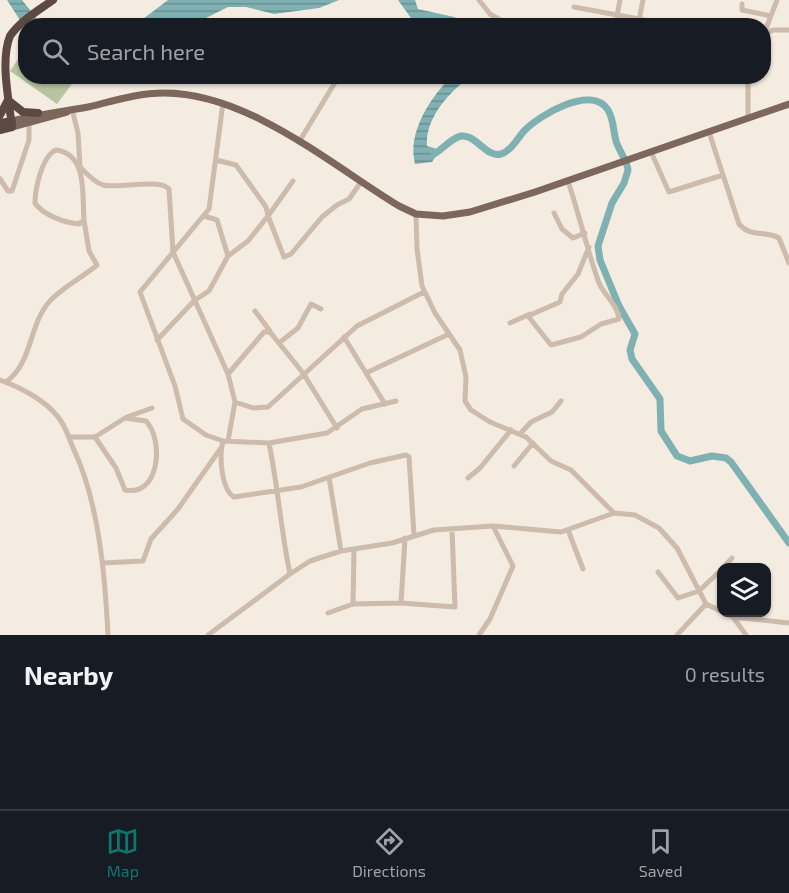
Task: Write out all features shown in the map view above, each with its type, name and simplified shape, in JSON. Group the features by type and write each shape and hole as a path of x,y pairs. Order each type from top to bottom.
{"highway":[{"path":"29,18 51,0"},
{"path":"12,124 5,49 10,36 18,27"},
{"path":"8,100 23,112 38,114"},
{"path":"0,115 8,100"},
{"path":"0,123 12,124"},
{"path":"0,130 12,124"}],"main road":[{"path":"12,124 38,114 164,93 223,103 272,126 416,214 443,216 470,212 568,181 789,105"},
{"path":"12,124 29,123 65,114 72,109"}],"street":[{"path":"479,0 490,14 497,18"},
{"path":"617,16 620,0"},
{"path":"639,18 643,0"},
{"path":"742,4 742,10 771,16 777,0"},
{"path":"574,7 628,18"},
{"path":"771,31 789,30"},
{"path":"299,142 334,84"},
{"path":"746,85 748,118"},
{"path":"223,103 212,202 204,216 140,292 177,393 183,419 206,435 226,441 269,443 314,437 337,428 362,409 396,401"},
{"path":"72,109 78,133 84,219 89,251 97,265 49,303 34,330 24,361 3,381 52,409 70,437 90,488 103,563 108,635"},
{"path":"0,179 8,191 12,190 29,140 29,123"},
{"path":"709,132 742,227 753,234 770,234 779,238 789,263"},
{"path":"84,219 75,224 56,218 40,210 35,203 36,189 52,151 61,151 96,182 103,185 166,186 169,189 173,252 228,374 235,402 226,441 178,509 151,539 143,561 103,563"},
{"path":"651,152 669,192 723,175"},
{"path":"216,160 236,165 266,207 282,254 287,257 321,217 337,204 349,199 361,182"},
{"path":"157,340 195,300 209,291 228,256 248,241 293,181"},
{"path":"530,314 528,319 551,345 555,346 580,337 601,324 619,319 619,313 602,291 568,181"},
{"path":"554,213 568,236 573,238 585,233"},
{"path":"416,214 417,249 424,292 462,357 466,377 465,401 471,410 520,434 551,461 571,470 614,513"},
{"path":"204,216 217,220 228,256"},
{"path":"510,323 560,302 562,294 578,273 589,247"},
{"path":"235,402 253,408 268,407 357,326 424,292"},
{"path":"279,343 298,328 310,305 313,303 321,309"},
{"path":"255,311 303,373 337,428"},
{"path":"228,374 264,332 270,332"},
{"path":"366,374 449,334"},
{"path":"344,337 385,404"},
{"path":"520,434 531,422 552,412 561,402"},
{"path":"70,437 95,437 125,418 152,408"},
{"path":"95,437 116,468 125,490 136,491 145,487 155,466 156,440 146,421 125,418"},
{"path":"468,478 480,468 511,430"},
{"path":"269,443 290,574"},
{"path":"514,466 533,443"},
{"path":"221,448 225,486 230,494 241,497 329,477 402,455 409,457 414,535"},
{"path":"329,477 341,551"},
{"path":"208,635 310,561 341,551 452,529 493,526 552,532 568,530 614,513 635,515 659,528 677,548 706,604 715,609"},
{"path":"479,635 490,619 514,562 493,526"},
{"path":"328,613 353,604 401,603 455,607 452,529"},
{"path":"568,530 583,569"},
{"path":"401,603 405,538"},
{"path":"353,604 354,549"},
{"path":"727,563 732,558"},
{"path":"658,572 678,598 699,591 717,573"},
{"path":"677,635 706,604"},
{"path":"733,617 789,623"},
{"path":"733,617 746,635"}],"green space":[{"path":"18,59 18,77 10,71"},
{"path":"29,84 72,84 57,104"}],"water":[{"path":"7,0 22,0 36,18 19,18"},
{"path":"168,0 339,0 319,8 274,14 246,7 228,7 206,18 144,18"},
{"path":"398,0 415,0 418,9 456,18 411,18"},
{"path":"445,84 462,84 446,98 430,126 427,146 440,150 432,162 415,164 413,152 417,128 435,95"}],"waterway":[{"path":"434,154 461,136 466,136 491,153 501,154 511,147 531,124 553,110 578,101 590,100 600,103 608,110 616,141 628,170 624,183 612,203 598,246 600,260 619,306 635,334 630,350 632,359 660,399 661,431 677,456 690,461 712,456 726,458 731,462 789,543"}]}
